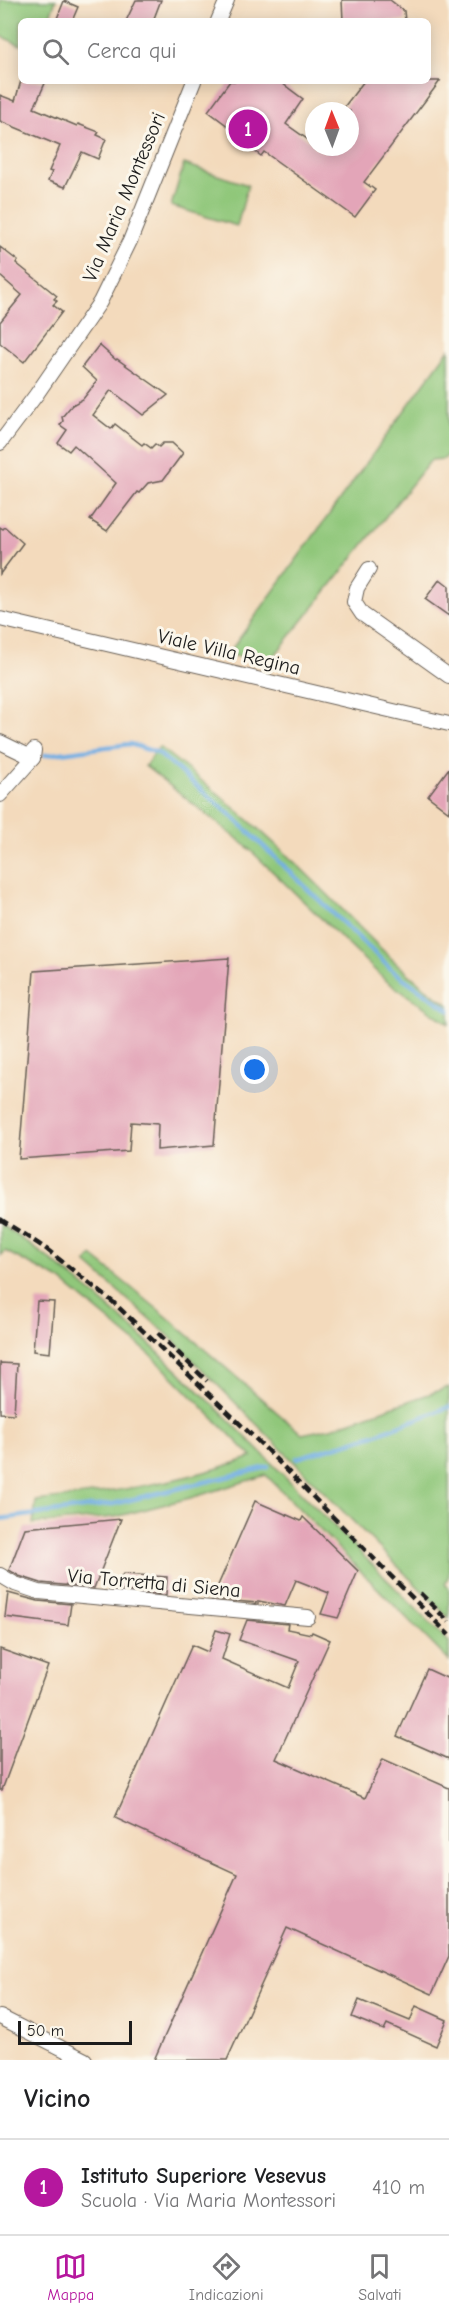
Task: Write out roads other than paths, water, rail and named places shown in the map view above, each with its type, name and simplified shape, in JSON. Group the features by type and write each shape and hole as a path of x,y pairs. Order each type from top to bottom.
{"street":[{"path":"219,18 226,0"},
{"name":"Via Maria Montessori","path":"0,443 40,390 100,302 130,241 193,84"},
{"path":"369,569 357,588 354,602 362,614 449,676"},
{"name":"Viale Villa Regina","path":"0,619 449,724"},
{"path":"0,742 33,754 0,795"},
{"name":"Via Torretta di Siena","path":"0,1575 15,1584 39,1592 308,1617"},
{"path":"0,2018 85,2060"}],"waterway":[{"path":"45,755 130,744 158,753 232,816 393,971 449,1010"},
{"path":"297,1458 374,1435 449,1407"},
{"path":"0,1519 113,1504 268,1467"}],"railway":[{"path":"0,1219 45,1248 113,1302 262,1445 449,1635"},
{"path":"158,1333 207,1381"},
{"path":"420,1593 449,1622"}],"place":[{"name":"Istituto Superiore Vesevus","path":"248,129"}]}
